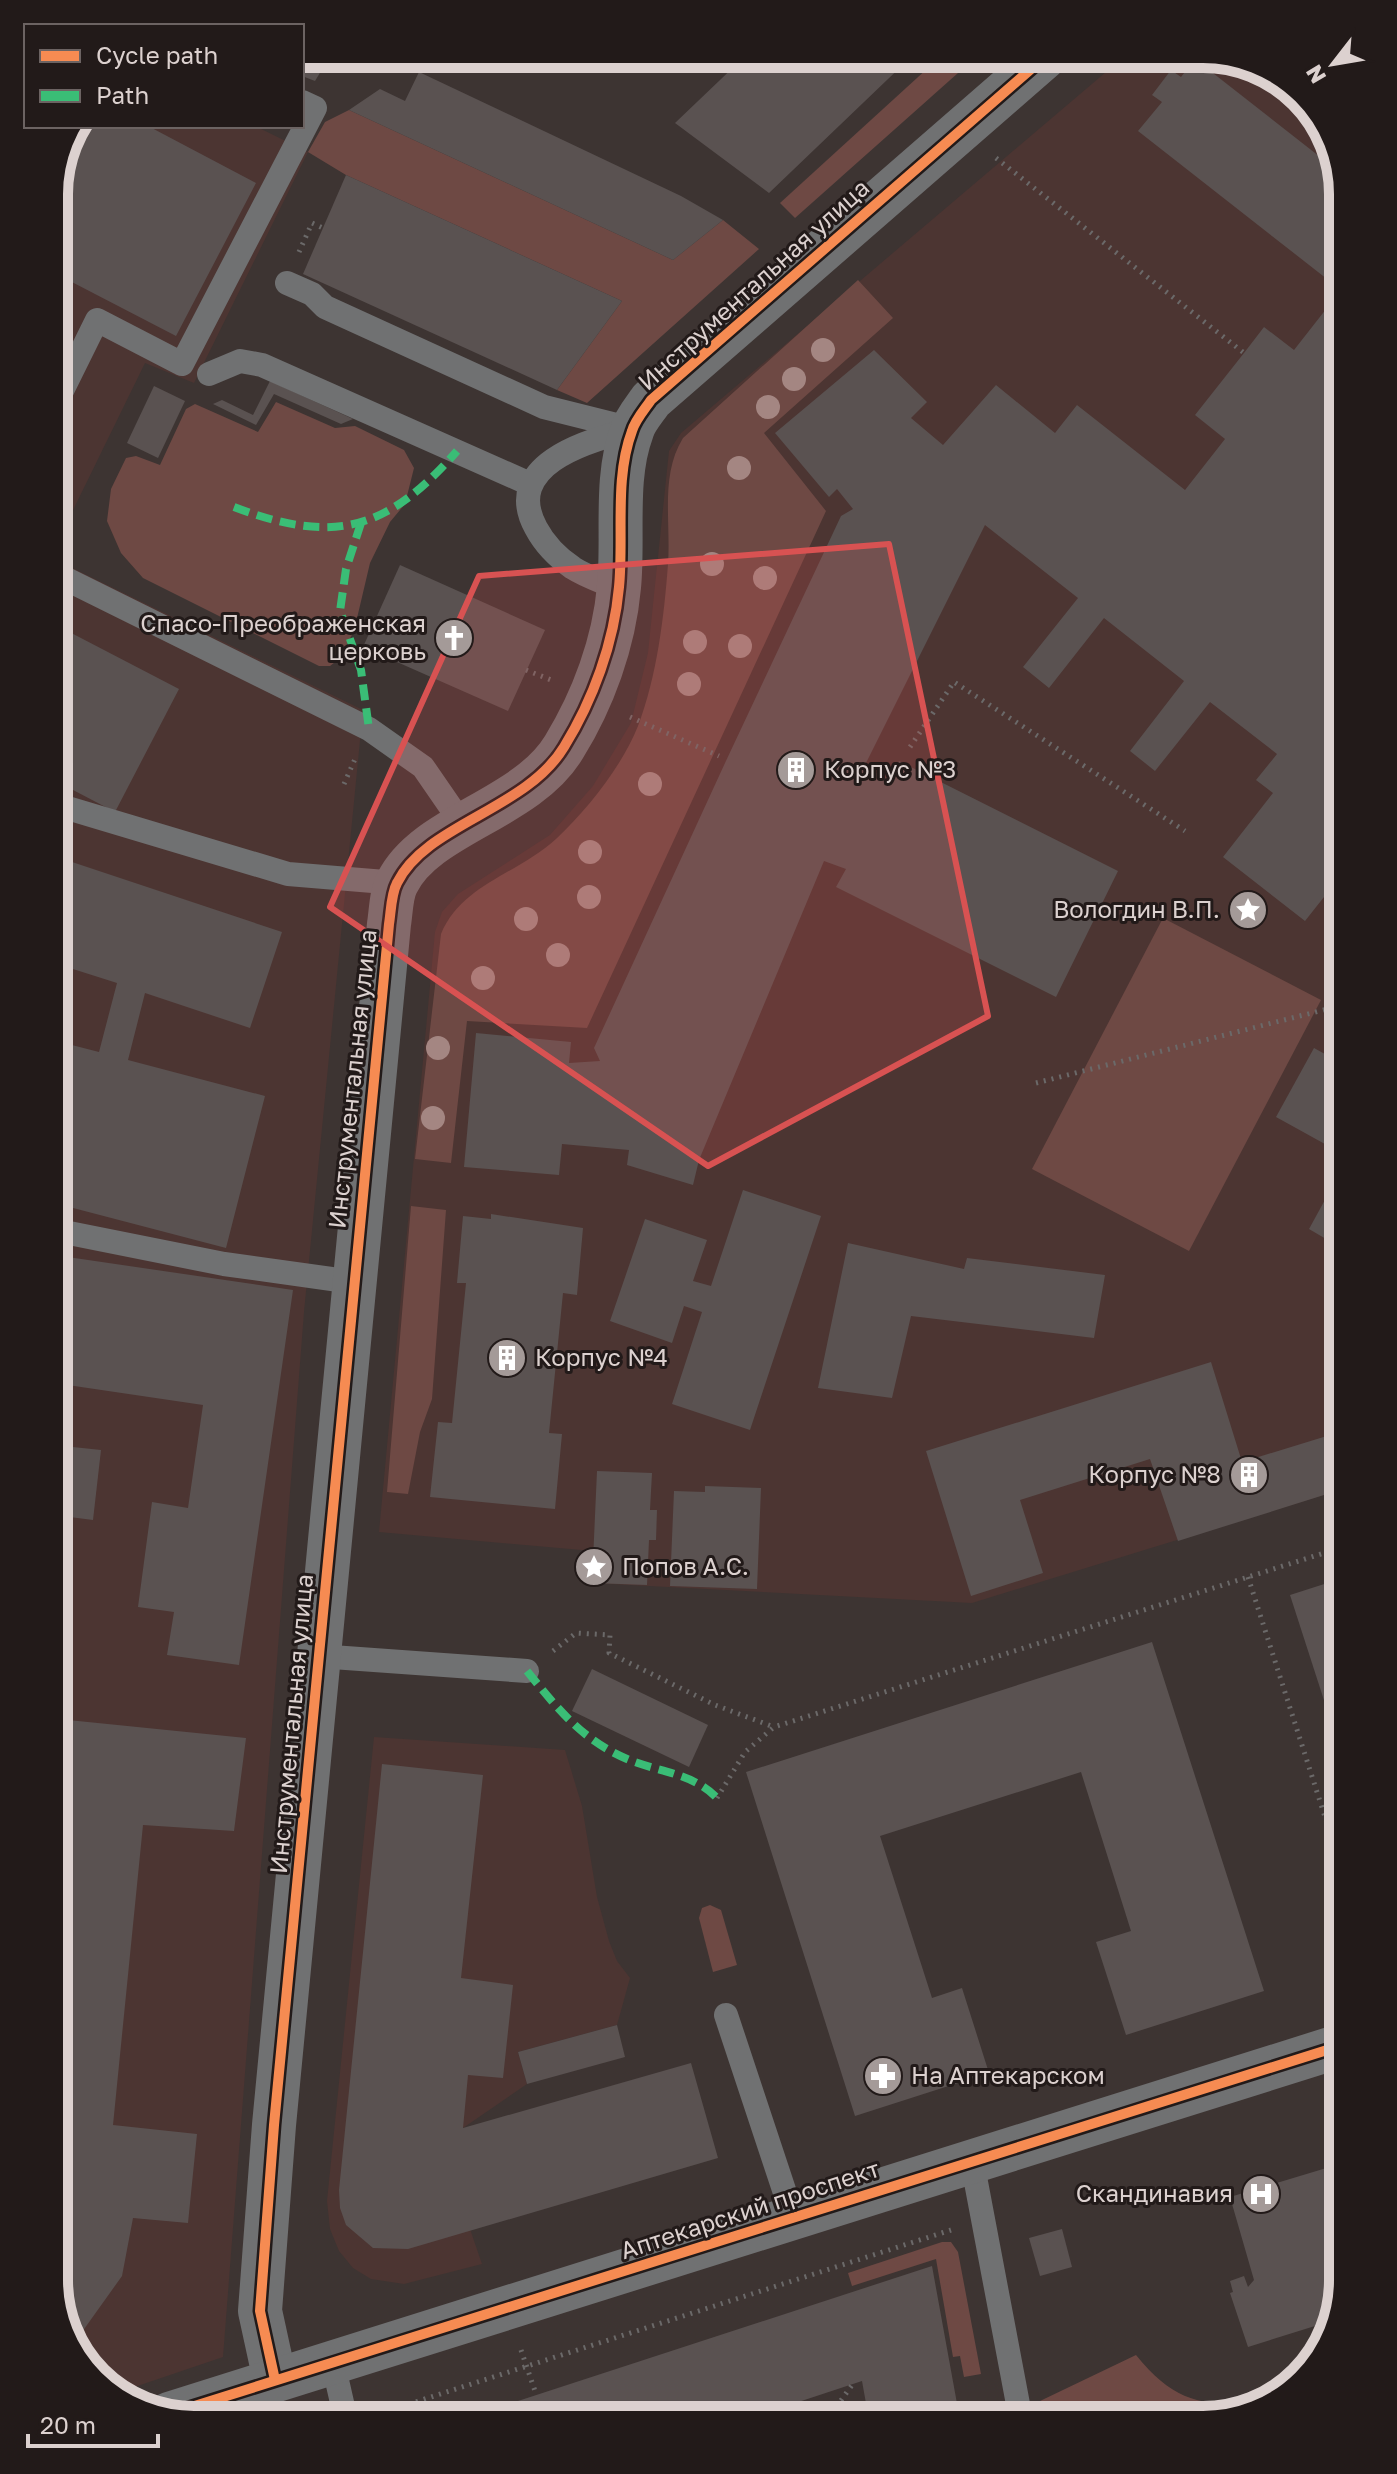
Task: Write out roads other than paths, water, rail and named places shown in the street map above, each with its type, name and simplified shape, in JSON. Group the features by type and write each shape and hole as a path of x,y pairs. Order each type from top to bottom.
{"street":[{"name":"Инструментальная улица","path":"275,2380 260,2311 353,1282 389,924 397,883 427,849 521,793 563,750 590,698 606,651 619,589 624,472 632,429 651,400 1032,68"},
{"name":"Аптекарский проспект","path":"194,2406 1329,2049"}],"lane":[{"path":"68,379 97,320 182,364 315,108 304,103"},
{"path":"287,283 312,294 325,307 544,407 632,429"},
{"path":"209,374 240,361 262,365 530,484"},
{"path":"619,589 574,569 545,546 528,514 530,484 551,460 587,440 632,429"},
{"path":"68,580 369,729 423,767 463,825"},
{"path":"68,808 288,874 397,883"},
{"path":"68,1233 224,1264 353,1282"},
{"path":"318,1656 527,1671"},
{"path":"726,2015 793,2217"},
{"path":"972,2161 1018,2406"},
{"path":"333,2363 352,2406"}],"place":[{"name":"Спасо-Преображенская церковь","path":"454,638"},
{"name":"Корпус №3","path":"796,770"},
{"name":"Вологдин В.П.","path":"1248,910"},
{"name":"Корпус №4","path":"507,1358"},
{"name":"Корпус №8","path":"1249,1475"},
{"name":"Попов А.С.","path":"594,1567"},
{"name":"На Аптекарском","path":"883,2076"},
{"name":"Скандинавия","path":"1261,2194"}]}
